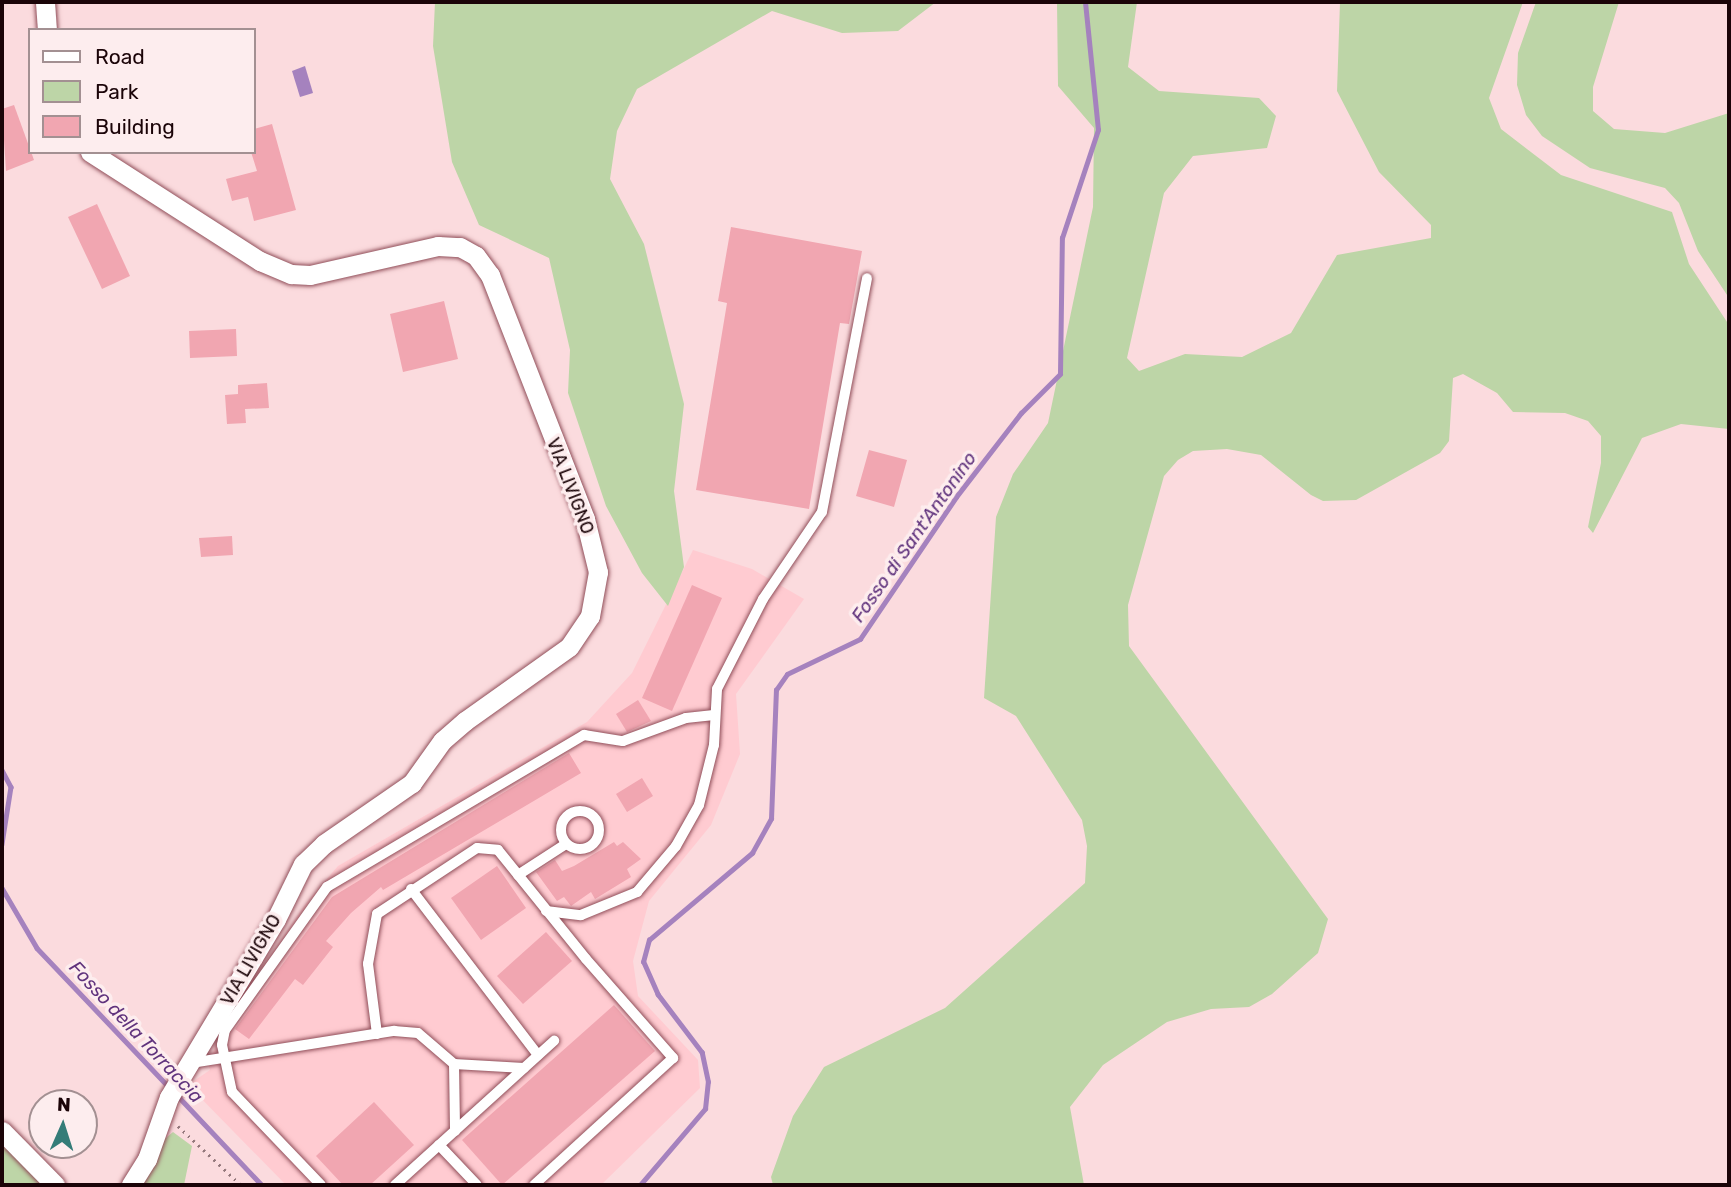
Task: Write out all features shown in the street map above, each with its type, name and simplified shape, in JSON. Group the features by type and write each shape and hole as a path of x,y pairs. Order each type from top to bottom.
{"street":[{"path":"46,2 47,28"},
{"name":"VIA LIVIGNO","path":"93,154 260,261 291,274 310,275 438,246 460,247 476,256 490,275 585,519 598,572 590,616 569,647 465,721 442,741 412,783 308,857 165,1105 147,1159 131,1185"},
{"path":"2,1131 55,1185"}],"lane":[{"path":"547,911 581,915 605,909 637,892 654,875 699,804 714,745 717,689 762,599 822,512 867,278"},
{"path":"321,1185 232,1092 222,1060 225,1030 327,887 583,735 623,741 686,718 714,715"},
{"path":"518,875 566,844 583,849 598,840 600,825 592,812 581,809 564,818 561,835 566,844"},
{"path":"377,1034 368,964 372,926 382,908 477,848 498,850 673,1058 537,1184"},
{"path":"411,889 538,1055"},
{"path":"187,1070 222,1060 377,1034 418,1033 454,1064 524,1068"},
{"path":"395,1185 554,1041"},
{"path":"454,1064 455,1131"},
{"path":"439,1145 477,1185"}],"path":[{"path":"165,1105 241,1185"}],"shaded area":[{"path":"305,66 313,93 300,97 292,71"},
{"path":"693,550 752,569 804,599 736,694 740,754 711,825 649,901 633,961 638,996 698,1060 700,1088 601,1185 286,1185 188,1085 210,1070 206,1056 213,1053 218,1035 306,903 338,866 587,722 632,673"}],"green space":[{"path":"435,2 936,2 898,31 842,33 772,11 637,89 617,131 610,179 644,244 684,404 674,491 684,567 668,606 642,573 606,506 568,393 570,350 549,258 479,225 452,162 433,46"},
{"path":"1057,2 1137,2 1128,67 1159,91 1259,98 1276,116 1267,148 1193,156 1164,193 1127,358 1139,371 1185,354 1242,357 1291,333 1337,255 1431,238 1431,225 1379,172 1337,91 1340,2 1523,2 1489,98 1501,129 1561,175 1672,212 1689,264 1729,325 1729,429 1681,424 1642,438 1593,533 1588,527 1601,463 1601,436 1588,421 1565,413 1513,412 1497,393 1463,374 1453,378 1449,441 1440,453 1356,500 1323,501 1311,495 1261,455 1227,449 1193,451 1178,460 1164,476 1128,605 1129,646 1328,919 1318,953 1272,994 1249,1007 1211,1009 1167,1022 1103,1065 1070,1107 1084,1185 773,1185 771,1177 793,1116 824,1067 945,1008 1085,883 1087,846 1082,820 1016,716 984,698 996,517 1013,474 1048,423 1093,207 1094,128 1058,86"},
{"path":"1536,2 1619,2 1593,87 1593,111 1614,129 1665,133 1729,113 1729,298 1698,251 1679,203 1665,188 1590,168 1542,136 1526,115 1517,85 1518,53"},
{"path":"173,1132 192,1146 184,1185 140,1185 160,1143"},
{"path":"2,1139 45,1185 2,1185"}],"building":[{"path":"14,105 28,144 28,154 32,154 34,160 6,171 2,109"},
{"path":"272,124 296,210 254,221 248,197 232,201 226,179 257,171 252,154 256,154 256,128"},
{"path":"97,204 130,276 102,289 68,217"},
{"path":"731,227 862,251 849,324 840,323 809,509 696,490 727,303 718,301"},
{"path":"444,301 458,359 403,372 390,314"},
{"path":"236,329 237,356 190,358 189,331"},
{"path":"267,383 269,408 245,409 246,423 227,424 225,395 238,394 238,385"},
{"path":"869,450 907,460 894,507 856,496"},
{"path":"232,536 233,555 201,557 199,538"},
{"path":"692,585 722,598 672,711 642,698"},
{"path":"638,700 651,721 627,732 616,714"},
{"path":"569,753 581,773 383,890 381,887 351,913 326,941 333,947 303,985 295,979 249,1039 235,1029 332,897"},
{"path":"642,778 653,796 627,812 616,794"},
{"path":"614,842 617,846 623,842 641,859 627,869 631,877 595,899 591,892 571,906 564,897 557,901 536,872 555,860 562,871"},
{"path":"497,866 526,908 481,940 451,898"},
{"path":"546,932 572,961 523,1004 497,976"},
{"path":"614,1005 655,1051 502,1185 462,1140"},
{"path":"374,1102 414,1145 370,1185 343,1185 316,1156"}],"waterway":[{"name":"Fosso di Sant'Antonino","path":"640,1185 705,1109 708,1082 702,1053 658,995 643,962 649,940 752,853 771,819 776,690 787,674 860,639 956,497 1021,413 1060,374 1062,238 1098,130 1085,2"},
{"name":"Fosso della Torraccia","path":"2,770 11,787 2,844"},
{"name":"Fosso della Torraccia","path":"2,888 37,948 169,1087"},
{"name":"Fosso della Torraccia","path":"178,1096 262,1185"}]}
